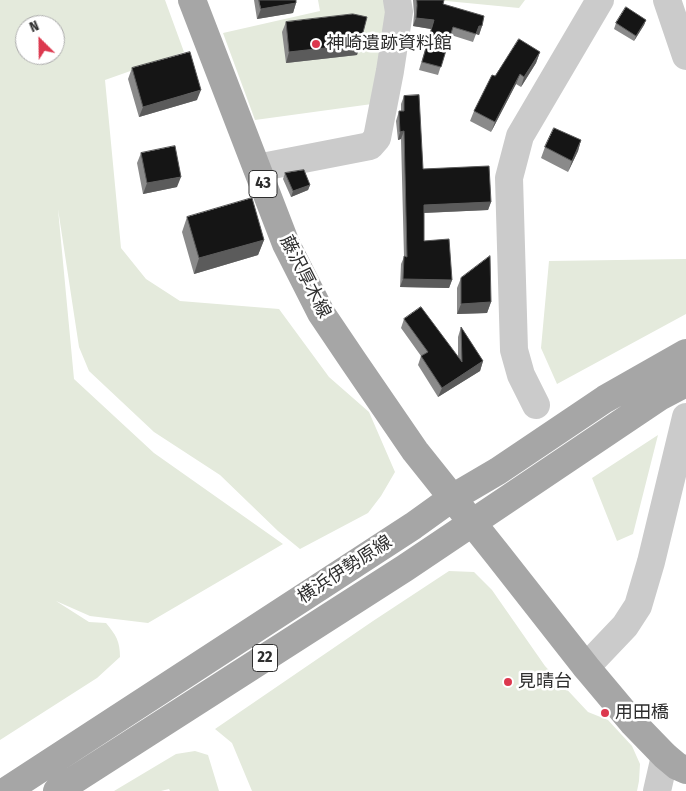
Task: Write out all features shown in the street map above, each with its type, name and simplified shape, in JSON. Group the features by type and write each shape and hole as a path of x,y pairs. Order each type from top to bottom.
{"main road":[{"name":"藤沢厚木線","path":"192,0 286,244 321,313 415,451 473,523"},
{"name":"横浜伊勢原線","path":"6,791 413,526 452,498 498,471 605,399 677,358"},
{"name":"横浜伊勢原線","path":"57,791 298,638 661,396 686,383"},
{"path":"473,523 632,723 674,762"}],"street":[{"path":"257,168 370,146 377,138 399,12 397,0"},
{"path":"536,405 521,375 514,350 509,178 520,136 600,0"},
{"path":"667,0 686,56"},
{"path":"586,667 625,626 638,606 651,562 686,417"},
{"path":"658,791 674,762"}],"shaded area":[{"path":"0,0 165,0 184,52 105,80 121,248 146,279 180,301 279,309 329,377 369,412 395,472 381,496 368,513 300,549 278,531 220,475 154,432 89,371 79,347 58,209 74,379 154,453 283,544 148,623 90,616 56,601 89,622 106,623 117,638 120,657 97,678 0,740"},
{"path":"318,0 398,0 386,7 372,104 255,120 223,33 320,11"},
{"path":"436,0 525,0 519,8"},
{"path":"686,259 686,314 557,384 541,348 549,261"},
{"path":"658,435 633,534 617,541 592,478"},
{"path":"449,571 474,572 492,590 545,666 588,712 608,720 632,746 640,764 637,791 252,791 232,743 215,729"},
{"path":"195,751 208,755 219,791 170,791 169,789 161,791 114,791 176,754"}],"building":[{"path":"259,0 296,0 296,3 261,9"},
{"path":"417,0 444,0 443,4 484,16 482,26 479,26 476,34 453,27 441,67 422,62 434,20 416,18"},
{"path":"626,7 646,20 636,36 616,23"},
{"path":"353,14 367,17 360,44 289,52 286,22"},
{"path":"519,39 540,52 524,77 520,74 495,122 474,111 492,75 495,76"},
{"path":"190,52 201,90 143,107 132,68"},
{"path":"419,95 423,169 489,166 491,202 424,205 424,241 449,239 452,280 403,279 404,256 407,257 404,131 400,132 399,111 404,111 404,96"},
{"path":"554,128 581,140 572,161 545,147"},
{"path":"175,146 181,177 147,183 141,153"},
{"path":"304,170 310,185 293,191 285,173"},
{"path":"252,198 264,240 199,258 187,217"},
{"path":"490,256 491,302 461,304 461,278"},
{"path":"421,307 462,362 461,327 483,361 442,388 421,356 428,352 404,319"}],"place":[{"name":"神崎遺跡資料館","path":"316,44"},
{"name":"見晴台","path":"508,682"},
{"name":"用田橋","path":"605,713"}]}
